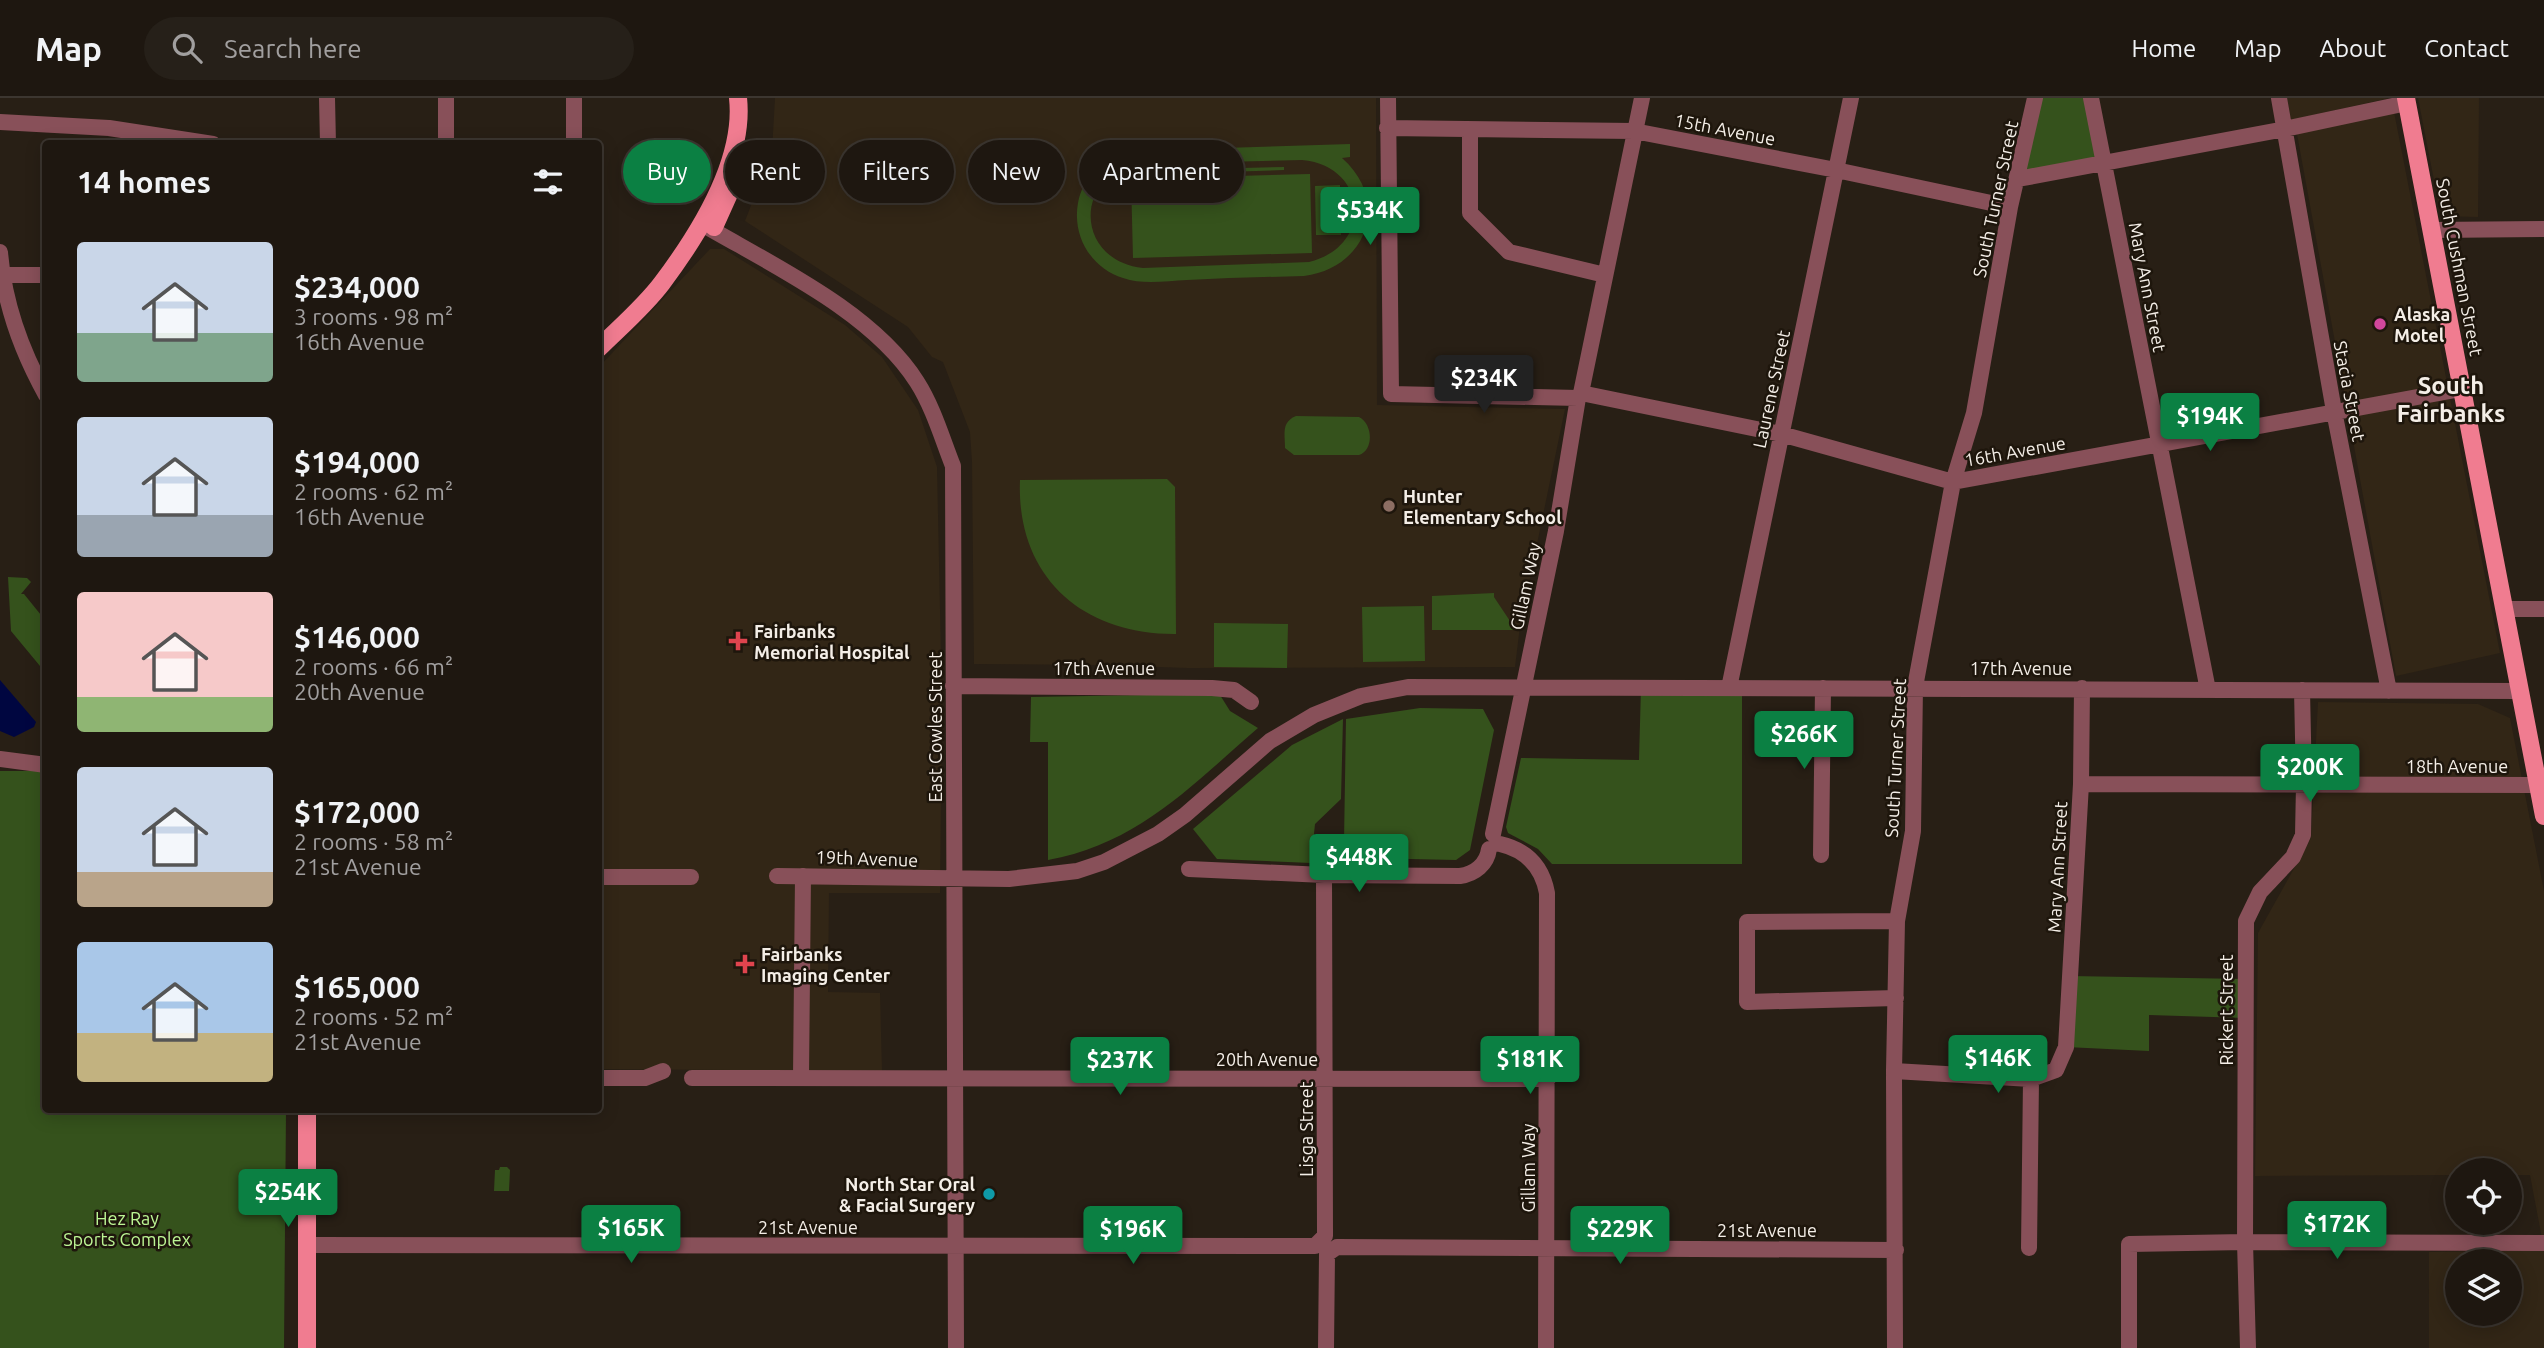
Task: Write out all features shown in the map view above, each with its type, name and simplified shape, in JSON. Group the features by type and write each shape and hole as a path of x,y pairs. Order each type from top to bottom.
{"main road":[{"path":"708,227 732,151 738,98"},
{"path":"602,345 660,285 708,227 740,164 751,98"},
{"name":"South Cushman Street","path":"2407,100 2544,816"},
{"path":"307,1113 307,1348"}],"street":[{"path":"327,98 328,140"},
{"path":"446,98 446,140"},
{"path":"574,98 574,140"},
{"path":"1387,128 1388,98"},
{"name":"Gillam Way","path":"1546,1348 1546,888 1542,876 1530,858 1519,850 1494,842 1556,531 1579,396 1642,98"},
{"name":"Laurene Street","path":"1729,688 1851,98"},
{"name":"South Turner Street","path":"1895,1348 1897,921 1913,831 1915,687 1953,482 1974,413 2010,207 2035,98"},
{"name":"Mary Ann Street","path":"2091,98 2208,690"},
{"name":"Stacia Street","path":"2278,98 2334,411 2389,691"},
{"path":"2018,179 2285,129 2407,100"},
{"path":"0,121 109,128 187,140"},
{"name":"15th Avenue","path":"1387,128 1634,131 2010,207"},
{"name":"16th Avenue","path":"1387,128 1391,394 1579,396 1781,434 1953,482 2461,389"},
{"path":"1470,130 1471,213 1509,252 1605,275"},
{"name":"East Cowles Street","path":"708,227 836,303 884,342 922,389 953,466 956,1348"},
{"path":"2431,230 2544,229"},
{"path":"0,252 2,275 15,329 42,388"},
{"path":"2,275 42,275"},
{"path":"2504,609 2544,609"},
{"name":"17th Avenue","path":"1523,686 2520,691"},
{"name":"19th Avenue","path":"777,876 955,880 1045,877 1077,872 1112,858 1158,834 1185,815 1270,741 1337,704 1384,690 1408,687 1523,686"},
{"name":"17th Avenue","path":"953,687 1212,688 1234,690 1251,702"},
{"path":"1821,855 1824,688"},
{"name":"Mary Ann Street","path":"2031,1079 2056,1070 2066,1047 2081,784 2082,688"},
{"name":"Rickert Street","path":"2248,1348 2245,1242 2246,921 2260,892 2292,857 2303,835 2302,690"},
{"path":"0,759 42,764"},
{"name":"18th Avenue","path":"2081,784 2538,785"},
{"path":"1189,869 1324,875 1465,875 1482,866 1494,842"},
{"name":"Lisga Street","path":"1309,1247 1321,1243 1325,1236 1324,875"},
{"path":"801,1077 803,876"},
{"path":"602,877 691,877"},
{"path":"1896,999 1747,1002 1747,922 1897,921"},
{"path":"1895,1071 2031,1079 2029,1248"},
{"path":"602,1079 645,1078 663,1072"},
{"name":"20th Avenue","path":"692,1078 1548,1079"},
{"path":"2129,1348 2129,1244 2544,1244"},
{"name":"21st Avenue","path":"307,1245 1309,1247"},
{"name":"21st Avenue","path":"1326,1348 1326,1254 1336,1247 1896,1250"}],"shaded area":[{"path":"775,98 1376,98 1377,405 1565,409 1520,626 1515,667 1188,668 974,664 970,432 943,362 932,357 908,327 745,221 752,203 825,203 825,140 773,140"},
{"path":"2287,98 2390,98 2291,120"},
{"path":"2418,98 2479,98 2478,217 2441,216"},
{"path":"2394,112 2500,653 2396,676 2297,134"},
{"path":"710,249 724,249 845,325 882,357 918,410 937,467 942,705 940,893 829,893 828,992 880,993 882,1071 602,1069 602,364"},
{"path":"0,680 36,722 34,727 14,737 0,731"},
{"path":"2318,702 2478,704 2510,718 2544,891 2544,1249 2530,1175 2522,1175 2522,1158 2445,1158 2445,1175 2255,1176 2258,933 2311,838"},
{"path":"2522,1250 2544,1250 2544,1348 2429,1348 2429,1252 2445,1252 2445,1326 2522,1326"}],"green space":[{"path":"2035,98 2091,98 2104,162 2018,179"},
{"path":"1350,144 1350,157 1342,158 1357,175 1366,193 1368,212 1365,230 1357,246 1343,260 1326,270 1304,276 1155,282 1123,278 1093,259 1081,239 1078,203 1079,200 1079,203 1093,203 1091,215 1094,233 1103,249 1120,261 1143,268 1309,262 1330,253 1345,240 1353,224 1355,207 1350,191 1340,176 1324,165 1302,160 1244,161 1244,147"},
{"path":"1284,167 1284,170 1244,171 1244,168"},
{"path":"1310,174 1312,253 1133,258 1132,203 1244,203 1244,176"},
{"path":"1340,185 1341,235 1316,235 1315,186"},
{"path":"1296,416 1359,417 1364,420 1369,431 1367,448 1359,455 1294,455 1285,448 1285,433 1286,425"},
{"path":"1167,479 1175,487 1176,634 1142,632 1111,624 1084,611 1061,593 1043,571 1029,545 1022,514 1020,480"},
{"path":"8,577 27,578 31,582 21,594 24,594 42,616 42,666 11,631"},
{"path":"1494,593 1516,630 1432,630 1432,596"},
{"path":"1424,606 1425,661 1363,662 1362,607"},
{"path":"1214,623 1288,624 1287,668 1214,667"},
{"path":"1641,687 1742,688 1742,864 1552,864 1538,849 1508,833 1506,827 1521,758 1639,760"},
{"path":"1220,695 1230,711 1258,728 1186,791 1137,826 1110,841 1048,860 1048,742 1030,742 1031,697"},
{"path":"1420,708 1483,709 1494,730 1470,850 1456,860 1365,858 1344,841 1346,719"},
{"path":"1343,719 1341,799 1315,824 1311,863 1217,859 1193,829 1292,745"},
{"name":"Hez Ray Sports Complex","path":"0,771 42,771 42,1113 286,1113 284,1348 0,1348"},
{"path":"2070,976 2245,979 2245,1018 2149,1015 2149,1051 2066,1047"},
{"path":"500,1167 510,1170 509,1191 494,1191 495,1170"}],"place":[{"name":"Alaska Motel","path":"2380,324"},
{"name":"Hunter Elementary School","path":"1389,506"},
{"name":"Fairbanks Memorial Hospital","path":"738,641"},
{"name":"Fairbanks Imaging Center","path":"745,964"},
{"name":"North Star Oral & Facial Surgery","path":"989,1194"}],"district":[{"name":"South Fairbanks","path":"2451,399"}]}
